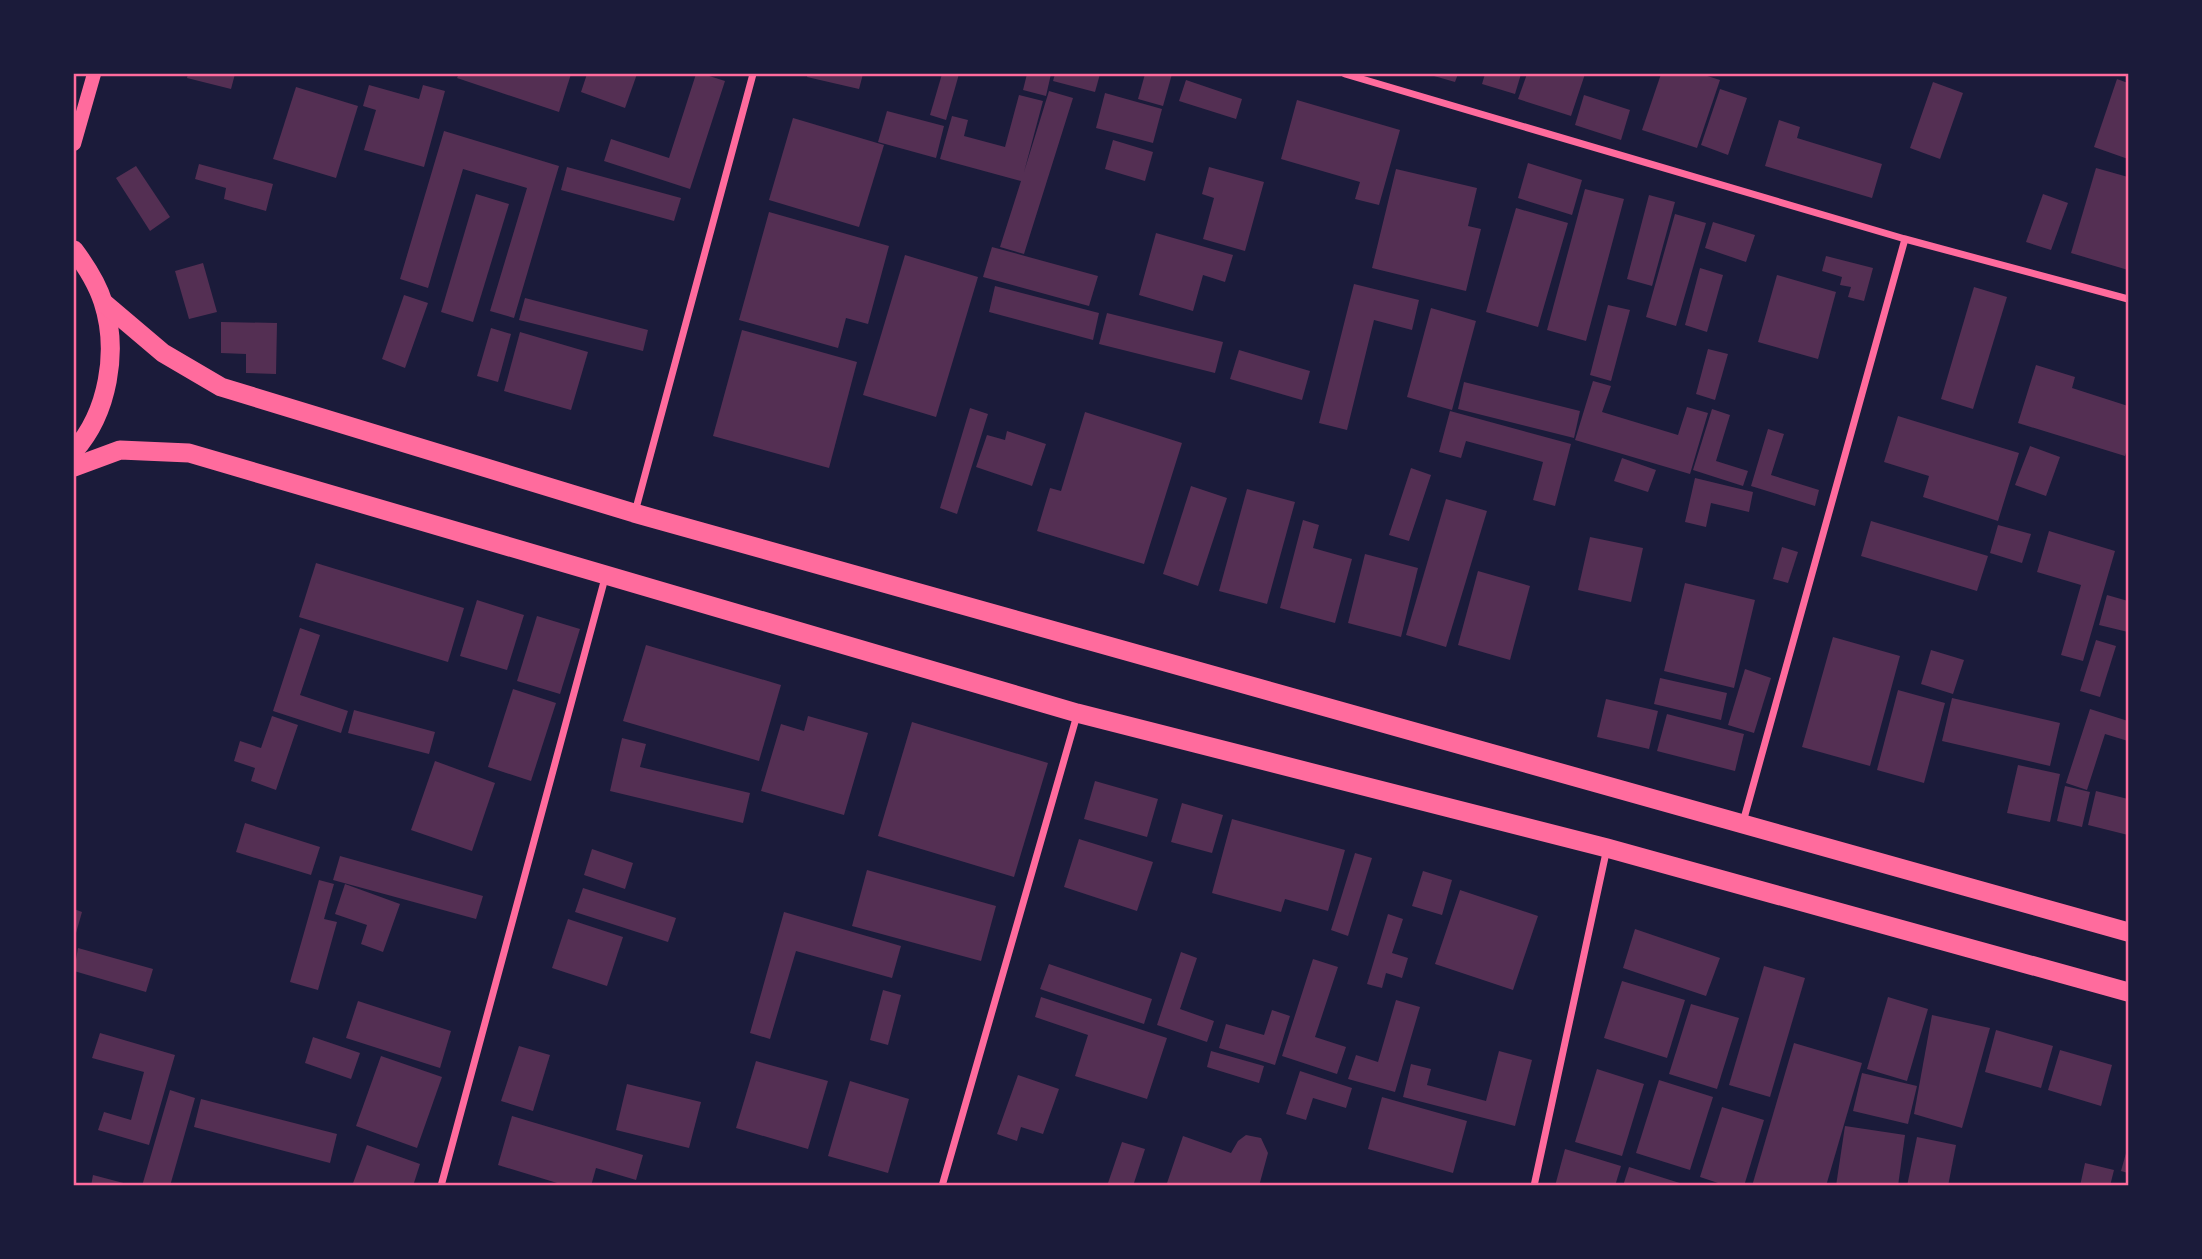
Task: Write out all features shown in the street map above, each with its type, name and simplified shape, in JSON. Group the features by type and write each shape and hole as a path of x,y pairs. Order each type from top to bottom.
{"highway":[{"path":"74,250 89,270 104,303 111,350 104,397 84,440 74,451"},
{"path":"104,303 163,353 221,387 634,513 2129,932"},
{"path":"74,467 120,450 189,453 1077,713 1607,848 2129,992"}],"main road":[{"path":"74,144 94,74"}],"street":[{"path":"634,513 753,74"},
{"path":"1345,74 1905,239 2129,299"},
{"path":"1742,824 1905,239"},
{"path":"440,1185 606,576"},
{"path":"942,1185 1077,713"},
{"path":"1534,1185 1607,848"}],"building":[{"path":"188,74 235,74 231,89 187,78"},
{"path":"459,74 571,74 559,112 457,78"},
{"path":"587,74 637,74 625,108 581,92"},
{"path":"696,74 725,81 690,189 604,161 611,139 669,158"},
{"path":"808,74 863,74 859,89 807,77"},
{"path":"942,74 959,74 946,120 930,115"},
{"path":"1027,74 1051,74 1046,96 1023,90"},
{"path":"1055,74 1100,74 1095,92 1053,81"},
{"path":"1145,74 1172,74 1163,106 1138,99"},
{"path":"1427,74 1458,74 1455,82"},
{"path":"1485,74 1521,74 1515,94 1482,84"},
{"path":"1527,74 1585,74 1571,116 1518,99"},
{"path":"1661,74 1701,74 1720,80 1697,148 1642,130"},
{"path":"2117,79 2128,83 2128,159 2094,147"},
{"path":"1186,80 1242,99 1236,119 1179,101"},
{"path":"1933,82 1963,93 1940,159 1910,148"},
{"path":"369,85 419,99 423,85 445,91 424,167 364,150 376,110 363,106"},
{"path":"296,87 358,106 336,178 273,159"},
{"path":"1720,89 1747,98 1728,155 1701,145"},
{"path":"1049,91 1073,98 1024,254 1000,247 1021,181 940,159 952,116 968,120 964,136 1005,147 1019,95 1043,101 1024,172"},
{"path":"1105,93 1162,109 1153,143 1096,128"},
{"path":"1584,95 1630,110 1621,140 1575,125"},
{"path":"1297,100 1400,130 1379,205 1355,199 1360,182 1281,159"},
{"path":"887,111 944,126 936,158 878,142"},
{"path":"793,118 884,145 859,227 769,200"},
{"path":"1779,120 1800,127 1797,138 1882,164 1872,198 1765,166"},
{"path":"444,131 559,166 514,318 490,311 527,188 463,169 428,288 400,279"},
{"path":"1113,140 1153,152 1145,181 1105,169"},
{"path":"1528,163 1582,180 1572,215 1518,198"},
{"path":"199,164 273,184 266,211 224,199 226,188 195,179"},
{"path":"136,166 170,217 150,231 116,178"},
{"path":"567,167 681,198 674,221 561,190"},
{"path":"1209,167 1264,182 1245,251 1203,239 1214,198 1202,194"},
{"path":"2096,168 2128,177 2128,270 2071,253"},
{"path":"1396,169 1477,188 1468,226 1481,229 1466,291 1372,268"},
{"path":"1585,189 1624,199 1586,341 1547,330"},
{"path":"476,194 509,204 473,322 441,312"},
{"path":"2043,194 2068,203 2051,250 2026,242"},
{"path":"1649,195 1675,202 1652,286 1627,279"},
{"path":"1516,208 1568,223 1538,327 1486,312"},
{"path":"769,212 889,246 868,324 846,318 838,348 739,320"},
{"path":"1675,214 1706,223 1676,326 1646,317"},
{"path":"1713,222 1755,235 1746,262 1705,248"},
{"path":"1156,233 1233,255 1225,282 1203,275 1193,311 1139,295"},
{"path":"992,247 1098,276 1089,306 983,277"},
{"path":"905,255 978,277 936,417 863,395"},
{"path":"1826,256 1873,268 1864,301 1848,297 1851,287 1840,285 1842,277 1822,271"},
{"path":"203,263 217,312 189,319 175,271"},
{"path":"1700,268 1723,275 1707,332 1685,325"},
{"path":"1777,275 1836,292 1818,359 1758,342"},
{"path":"1354,284 1419,300 1412,330 1374,320 1347,430 1319,423"},
{"path":"995,286 1099,313 1093,340 989,312"},
{"path":"1974,287 2007,297 1973,409 1941,399"},
{"path":"404,295 428,303 405,368 382,359"},
{"path":"525,298 648,330 643,351 519,320"},
{"path":"1608,305 1630,310 1611,381 1590,375"},
{"path":"1431,308 1476,321 1452,410 1407,397"},
{"path":"1107,313 1223,342 1215,373 1099,344"},
{"path":"221,322 277,323 276,374 246,373 246,354 221,353"},
{"path":"491,328 511,334 498,382 477,376"},
{"path":"742,330 857,362 829,468 713,436"},
{"path":"520,332 588,352 571,410 504,391"},
{"path":"1708,349 1728,354 1715,400 1696,394"},
{"path":"1239,350 1310,371 1302,400 1230,379"},
{"path":"2036,365 2075,377 2072,388 2128,406 2128,446 2125,456 2018,423"},
{"path":"1593,381 1611,386 1602,412 1678,435 1687,407 1708,413 1690,474 1575,440"},
{"path":"1464,382 1580,411 1574,438 1458,409"},
{"path":"970,408 988,414 957,514 940,508"},
{"path":"1712,409 1730,415 1716,461 1748,471 1743,486 1693,470"},
{"path":"1450,411 1571,444 1555,506 1533,500 1543,462 1466,441 1461,458 1439,452"},
{"path":"1085,412 1182,443 1144,564 1037,531 1050,488 1061,491"},
{"path":"1898,416 2019,453 1998,521 1923,497 1929,476 1884,462"},
{"path":"1768,429 1784,434 1771,475 1819,490 1815,506 1751,486"},
{"path":"1007,431 1046,444 1032,486 976,467 987,435 1005,440"},
{"path":"2030,446 2060,457 2046,496 2015,485"},
{"path":"1622,458 1656,470 1648,492 1614,481"},
{"path":"1411,468 1431,475 1409,541 1389,535"},
{"path":"1695,478 1753,492 1749,512 1711,503 1706,527 1685,522"},
{"path":"1191,486 1227,498 1198,586 1163,574"},
{"path":"1247,489 1295,502 1267,604 1219,591"},
{"path":"1446,499 1487,511 1446,647 1406,635"},
{"path":"1303,520 1319,525 1313,548 1352,559 1335,623 1280,608"},
{"path":"1871,521 1988,556 1977,591 1861,556"},
{"path":"1998,525 2031,534 2022,563 1990,553"},
{"path":"2049,531 2115,551 2083,661 2061,655 2081,585 2037,572"},
{"path":"1590,537 1643,548 1631,602 1578,590"},
{"path":"1782,547 1798,552 1788,583 1773,579"},
{"path":"1365,554 1418,568 1401,637 1348,623"},
{"path":"316,563 464,608 448,662 299,617"},
{"path":"1478,571 1530,586 1510,660 1458,645"},
{"path":"1685,583 1755,600 1734,688 1664,671"},
{"path":"2107,595 2128,601 2128,632 2099,625"},
{"path":"477,600 524,615 507,670 460,656"},
{"path":"537,616 580,629 560,694 517,681"},
{"path":"300,628 320,635 300,695 348,711 341,733 273,711"},
{"path":"1833,637 1900,656 1870,766 1802,747"},
{"path":"2096,640 2116,646 2100,697 2080,691"},
{"path":"646,645 781,685 759,761 623,721"},
{"path":"1931,650 1964,660 1953,694 1921,684"},
{"path":"1745,669 1771,678 1754,733 1728,725"},
{"path":"1660,678 1727,693 1721,720 1654,704"},
{"path":"513,689 556,703 531,781 488,767"},
{"path":"1898,690 1945,703 1924,783 1877,770"},
{"path":"1952,698 2060,723 2050,766 1942,741"},
{"path":"1606,699 1658,711 1649,749 1597,737"},
{"path":"2090,709 2128,721 2128,741 2105,734 2087,790 2066,783"},
{"path":"354,710 435,732 429,754 348,733"},
{"path":"1667,714 1744,734 1735,771 1657,751"},
{"path":"272,716 298,725 276,790 251,781 255,768 234,761 240,741 261,748"},
{"path":"808,716 868,733 844,815 761,791 781,724 804,731"},
{"path":"912,722 1048,763 1014,877 878,836"},
{"path":"622,738 646,744 640,767 750,793 743,823 610,791"},
{"path":"435,761 495,783 472,851 411,830"},
{"path":"2018,765 2060,774 2050,822 2007,813"},
{"path":"1095,781 1158,799 1147,837 1084,819"},
{"path":"2065,786 2090,792 2082,827 2057,821"},
{"path":"2096,791 2128,799 2128,835 2088,825"},
{"path":"1182,803 1223,815 1212,853 1171,842"},
{"path":"1232,819 1345,850 1328,911 1285,899 1281,912 1212,893"},
{"path":"245,823 320,847 311,875 236,852"},
{"path":"1079,839 1153,862 1137,911 1064,887"},
{"path":"592,849 633,863 625,889 584,875"},
{"path":"1355,853 1372,858 1348,936 1331,930"},
{"path":"340,856 483,896 476,919 333,880"},
{"path":"867,870 996,906 981,961 852,926"},
{"path":"1423,871 1452,880 1442,915 1412,906"},
{"path":"319,880 334,884 324,919 337,922 318,990 290,982"},
{"path":"345,884 400,904 383,952 361,944 367,925 335,914"},
{"path":"583,888 676,918 668,942 575,912"},
{"path":"1460,890 1538,916 1513,990 1435,964"},
{"path":"74,909 82,912 74,940"},
{"path":"784,912 901,946 892,978 796,951 770,1039 750,1033"},
{"path":"1388,914 1403,919 1392,953 1408,958 1402,978 1386,973 1382,988 1367,984"},
{"path":"568,919 623,937 607,986 552,968"},
{"path":"1635,929 1720,958 1706,996 1623,968"},
{"path":"78,948 153,969 146,992 74,971"},
{"path":"1181,952 1197,958 1180,1009 1214,1021 1207,1042 1157,1025"},
{"path":"1313,959 1338,967 1315,1037 1346,1047 1337,1074 1282,1056"},
{"path":"1049,964 1152,999 1144,1024 1040,989"},
{"path":"1764,966 1805,978 1770,1097 1729,1085"},
{"path":"1622,981 1685,1000 1667,1058 1604,1038"},
{"path":"883,990 901,995 888,1045 870,1040"},
{"path":"1041,997 1167,1038 1147,1099 1075,1076 1088,1035 1035,1017"},
{"path":"1888,997 1928,1009 1907,1081 1867,1069"},
{"path":"1396,1000 1420,1007 1395,1092 1348,1079 1356,1055 1378,1062"},
{"path":"358,1001 451,1031 440,1068 346,1038"},
{"path":"1691,1004 1739,1018 1717,1089 1669,1074"},
{"path":"1272,1010 1290,1016 1275,1065 1219,1048 1226,1024 1264,1035"},
{"path":"1932,1015 1990,1028 1962,1128 1914,1114"},
{"path":"1996,1030 2053,1046 2041,1088 1985,1072"},
{"path":"100,1033 175,1055 149,1145 98,1130 104,1112 131,1120 144,1072 92,1058"},
{"path":"313,1037 360,1053 351,1079 305,1063"},
{"path":"1794,1043 1862,1063 1826,1186 1752,1186"},
{"path":"519,1046 550,1055 533,1111 501,1101"},
{"path":"2060,1050 2112,1065 2101,1106 2048,1090"},
{"path":"1211,1051 1264,1066 1259,1083 1207,1067"},
{"path":"1499,1051 1532,1060 1515,1126 1403,1097 1411,1064 1431,1069 1427,1085 1486,1101"},
{"path":"381,1056 442,1077 417,1148 356,1126"},
{"path":"756,1061 828,1081 808,1149 736,1128"},
{"path":"1597,1069 1644,1084 1622,1156 1575,1142"},
{"path":"1300,1071 1352,1088 1346,1108 1313,1098 1306,1120 1286,1114"},
{"path":"1862,1073 1917,1086 1908,1124 1853,1111"},
{"path":"1018,1075 1059,1089 1043,1134 1021,1127 1017,1141 997,1134"},
{"path":"1659,1080 1713,1097 1690,1170 1636,1153"},
{"path":"850,1081 909,1099 888,1173 828,1156"},
{"path":"627,1084 701,1102 689,1148 616,1130"},
{"path":"170,1090 195,1098 170,1186 142,1186"},
{"path":"1382,1097 1467,1121 1453,1173 1368,1149"},
{"path":"201,1099 337,1134 330,1163 194,1127"},
{"path":"1722,1107 1764,1120 1744,1186 1727,1186 1700,1177"},
{"path":"512,1116 643,1155 636,1180 596,1168 591,1186 567,1186 498,1165"},
{"path":"1845,1126 1905,1135 1898,1186 1836,1186"},
{"path":"1246,1135 1261,1138 1268,1153 1259,1186 1166,1186 1183,1136 1231,1153 1238,1141"},
{"path":"1917,1137 1956,1145 1948,1186 1907,1186"},
{"path":"1122,1142 1145,1149 1133,1186 1107,1186"},
{"path":"367,1145 420,1164 413,1186 352,1186"},
{"path":"2128,1146 2128,1173 2121,1171"},
{"path":"1565,1149 1621,1166 1615,1186 1555,1186"},
{"path":"2085,1163 2114,1170 2110,1186 2080,1186"},
{"path":"1629,1167 1686,1185 1686,1186 1623,1186"},
{"path":"93,1175 131,1185 131,1186 91,1186"}]}
